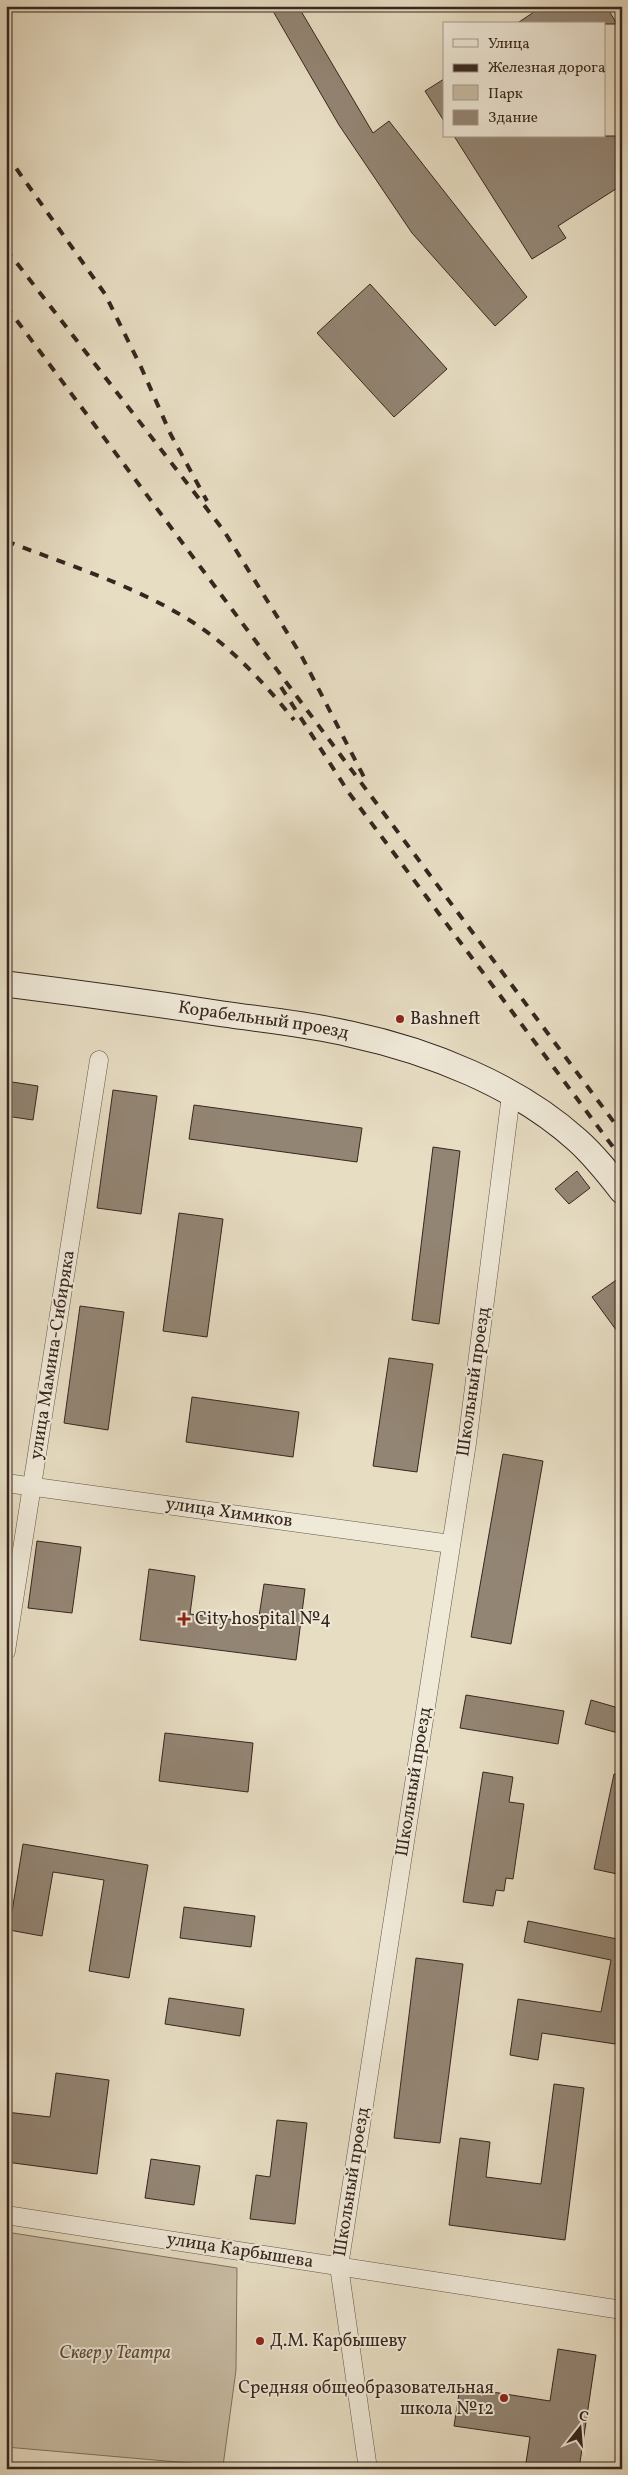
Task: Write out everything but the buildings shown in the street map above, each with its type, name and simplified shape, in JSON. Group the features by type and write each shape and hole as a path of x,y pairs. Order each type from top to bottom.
{"street":[{"name":"Корабельный проезд","path":"6,984 350,1034 429,1058 457,1068 511,1095 549,1117 578,1140 622,1191"},
{"name":"улица Мамина-Сибиряка","path":"6,1651 99,1060"},
{"name":"Школьный проезд","path":"368,2469 339,2266 466,1443 511,1095"},
{"name":"улица Химиков","path":"6,1483 451,1544"},
{"name":"улица Карбышева","path":"6,2215 622,2310"}],"green space":[{"name":"Сквер у Театра","path":"6,2232 237,2268 236,2370 223,2466 6,2447"}],"railway":[{"path":"6,154 105,294 141,367 171,435 207,501"},
{"path":"6,249 224,531 301,655 367,783"},
{"path":"6,306 622,1133"},
{"path":"6,541 139,593 181,615 213,637 242,662 294,720"},
{"path":"281,687 349,793 622,1159"}],"place":[{"name":"Bashneft","path":"400,1019"},
{"name":"City hospital №4","path":"184,1619"},
{"name":"Д.М. Карбышеву","path":"260,2341"},
{"name":"Средняя общеобразовательная школа №12","path":"504,2398"}]}
